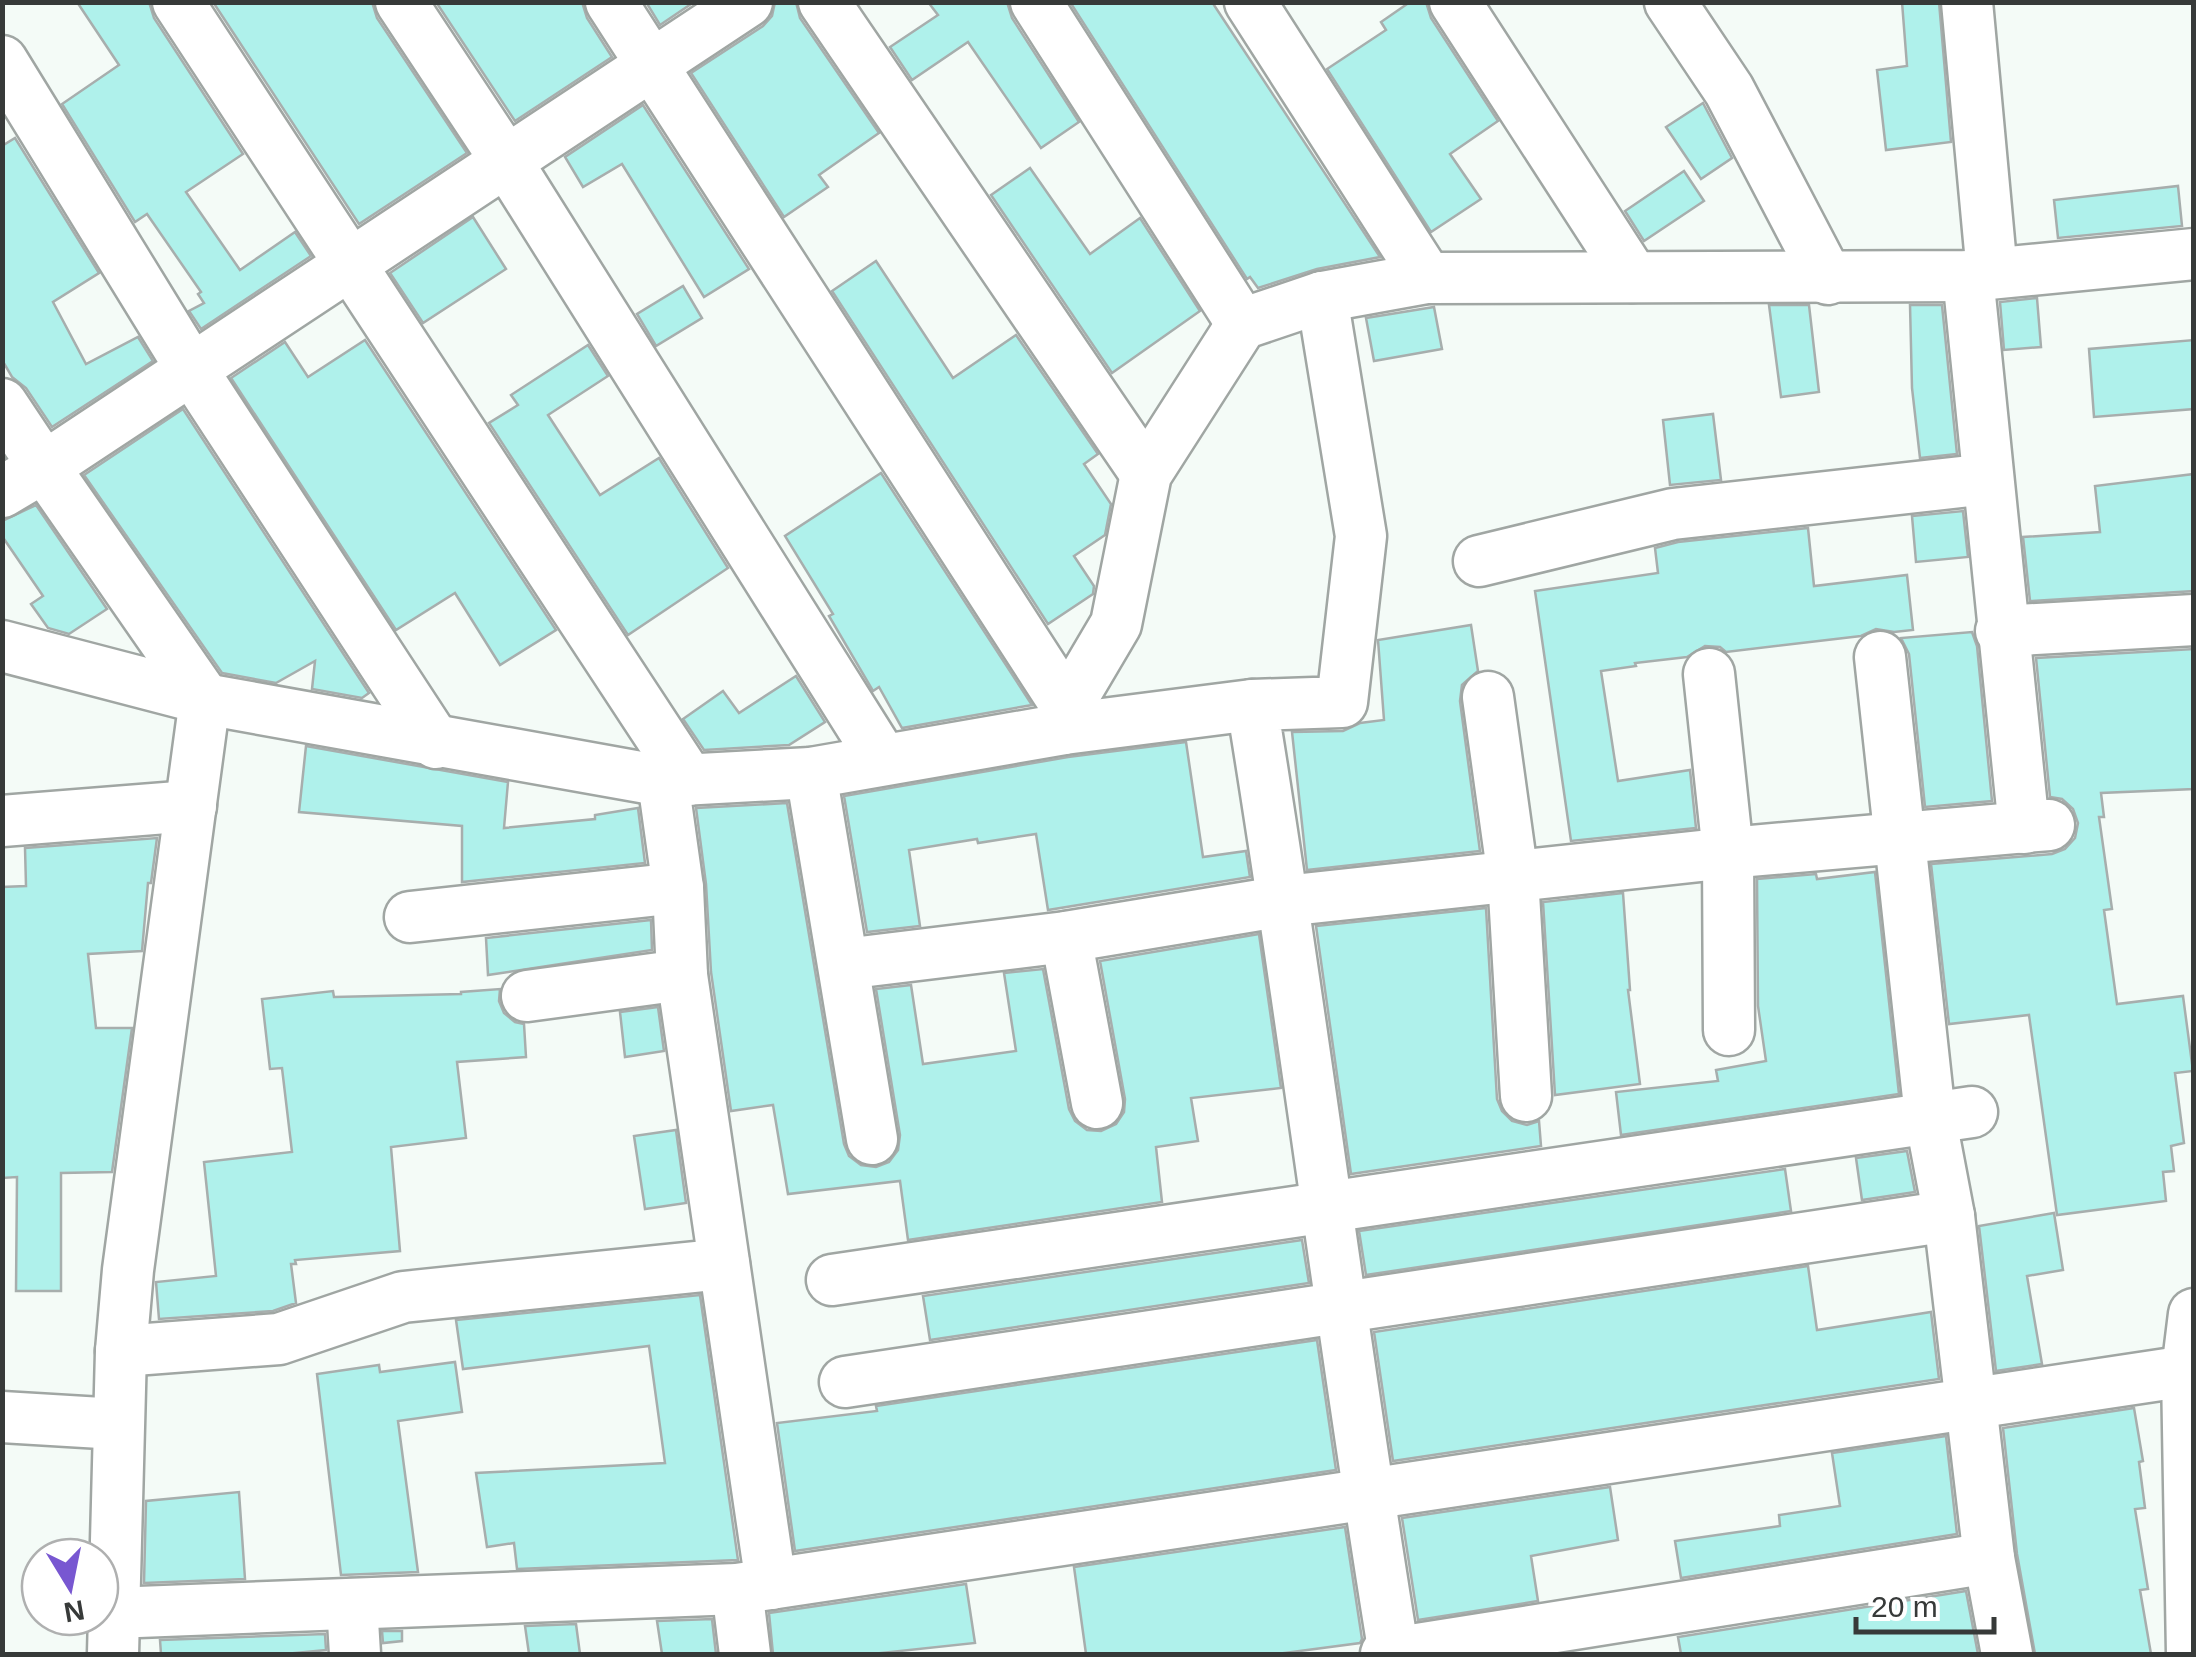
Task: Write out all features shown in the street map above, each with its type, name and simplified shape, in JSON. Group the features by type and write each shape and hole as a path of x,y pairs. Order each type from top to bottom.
{"street":[{"path":"178,2 676,781 682,975 724,1264 754,1586 745,1654"},
{"path":"401,2 507,162 882,760"},
{"path":"610,2 1066,718"},
{"path":"2,492 350,267 747,2"},
{"path":"824,2 1146,474"},
{"path":"1036,2 1242,324"},
{"path":"1250,2 1426,278"},
{"path":"1455,2 1633,277"},
{"path":"1670,2 1728,90 1828,279"},
{"path":"844,964 1066,937 1284,901 1728,853 2036,826 2002,631 1988,479 1967,2"},
{"path":"2,61 192,370 436,743"},
{"path":"1066,718 1116,624 1146,474 1242,324 1322,297 1426,278 1828,279 1980,275 2194,254"},
{"path":"2,646 205,700 436,743 676,781 812,773 1066,718 1342,702 1361,536 1322,297"},
{"path":"2,404 205,700 128,1270 115,1537"},
{"path":"1478,561 1673,514 1988,479"},
{"path":"2002,631 2194,620"},
{"path":"1880,657 1899,838 1951,1114 1948,1216 1989,1558 2007,1654"},
{"path":"1709,674 1728,853 1728,1030"},
{"path":"1488,696 1513,877 1526,1096"},
{"path":"1252,705 1284,901 1366,1492 1394,1654"},
{"path":"812,773 872,1139"},
{"path":"2,822 190,806"},
{"path":"410,917 678,888"},
{"path":"1066,937 1097,1103"},
{"path":"527,996 682,975"},
{"path":"832,1280 1951,1114"},
{"path":"845,1382 1948,1216"},
{"path":"121,1352 279,1339 403,1297 724,1264"},
{"path":"2192,1654 2187,1371 2194,1314"},
{"path":"120,1633 352,1604 754,1586 2187,1371"},
{"path":"2,1417 118,1424"},
{"path":"1386,1654 1989,1558"},
{"path":"352,1604 355,1654"}],"building":[{"path":"77,2 149,2 154,18 243,154 186,192 240,270 295,232 311,256 201,329 189,311 204,303 198,294 201,292 147,214 135,222 62,104 119,65"},
{"path":"213,2 372,2 377,18 467,153 359,224"},
{"path":"436,2 582,2 587,18 612,57 515,121"},
{"path":"646,2 694,2 660,25"},
{"path":"775,2 796,2 800,18 879,133 819,175 828,187 784,217 691,73 763,26 772,16"},
{"path":"928,2 1007,2 1012,18 1079,122 1041,148 968,42 912,80 890,47 938,15"},
{"path":"1070,2 1212,2 1380,257 1317,269 1258,288 1250,277 1247,279"},
{"path":"1410,2 1426,2 1431,18 1498,121 1450,154 1481,199 1431,232 1327,69 1386,30 1381,22"},
{"path":"1902,2 1939,2 1951,142 1886,150 1877,70 1907,66"},
{"path":"1703,103 1732,158 1701,179 1666,127"},
{"path":"643,105 749,269 704,297 622,164 583,187 565,157"},
{"path":"15,138 99,273 53,302 86,364 138,337 153,361 52,427 2,360 2,146"},
{"path":"1030,168 1090,254 1140,218 1200,311 1112,373 991,195"},
{"path":"1684,171 1704,201 1644,241 1625,211"},
{"path":"2178,186 2182,226 2058,238 2054,200"},
{"path":"473,217 506,269 423,323 390,273"},
{"path":"876,261 953,378 1016,335 1098,454 1084,464 1111,504 1105,535 1074,556 1094,586 1093,594 1048,624 832,291"},
{"path":"683,286 702,318 656,346 637,314"},
{"path":"2037,298 2041,347 2004,350 2000,302"},
{"path":"1769,305 1809,305 1819,392 1781,397"},
{"path":"1910,305 1942,305 1957,454 1920,458 1912,388"},
{"path":"1434,307 1442,349 1374,361 1366,318"},
{"path":"365,340 556,630 500,665 455,593 396,630 231,378 285,342 308,377"},
{"path":"2194,340 2194,409 2094,417 2089,349"},
{"path":"588,345 608,376 548,415 600,495 659,458 728,568 628,635 489,423 518,405 511,395"},
{"path":"183,409 369,693 362,698 312,689 315,661 276,683 222,673 84,475"},
{"path":"1713,414 1721,480 1670,485 1663,420"},
{"path":"881,473 1032,705 902,728 879,687 873,691 829,616 833,614 785,536"},
{"path":"2194,474 2194,591 2030,601 2023,537 2100,532 2095,486"},
{"path":"36,505 107,609 69,634 48,628 31,604 43,596 2,536 2,521"},
{"path":"1963,511 1968,557 1916,562 1912,516"},
{"path":"1808,528 1814,586 1907,575 1913,630 1876,629 1861,636 1726,652 1720,647 1705,646 1687,657 1601,671 1618,781 1690,770 1696,828 1571,841 1535,591 1658,573 1655,548 1678,542"},
{"path":"1471,625 1478,671 1462,685 1460,701 1480,851 1307,870 1292,732 1343,731 1360,723 1384,720 1378,640"},
{"path":"1972,632 1977,646 1992,801 1925,807 1909,654 1901,638"},
{"path":"2194,649 2194,789 2101,793 2104,817 2099,817 2112,909 2104,910 2117,1004 2183,996 2193,1071 2175,1073 2184,1143 2171,1146 2174,1171 2163,1172 2166,1201 2057,1215 2029,1015 1949,1024 1931,864 2052,854 2065,849 2075,838 2078,823 2073,809 2062,799 2050,797 2036,658"},
{"path":"796,676 825,722 789,745 704,750 683,719 723,691 739,713"},
{"path":"1186,742 1203,857 1246,851 1250,877 1048,910 1036,834 978,843 977,839 909,850 920,926 867,932 844,796 1068,757"},
{"path":"306,746 508,782 504,828 595,819 595,815 638,808 645,863 462,882 462,826 299,812"},
{"path":"787,803 844,1144 849,1156 861,1165 876,1167 889,1162 898,1150 900,1135 876,989 911,985 923,1064 1016,1051 1004,973 1043,969 1069,1109 1075,1121 1087,1130 1101,1131 1116,1124 1124,1112 1125,1099 1100,961 1259,934 1281,1088 1191,1098 1198,1141 1156,1147 1162,1202 908,1240 900,1181 788,1194 773,1105 731,1111 711,972 706,884 696,808"},
{"path":"157,838 148,883 142,951 88,954 96,1028 132,1028 112,1172 61,1173 61,1291 16,1291 17,1177 2,1178 2,887 26,886 25,848"},
{"path":"1875,872 1899,1094 1621,1135 1616,1092 1718,1081 1716,1070 1766,1061 1758,1006 1757,879 1816,874 1817,879"},
{"path":"1623,893 1628,990 1640,1084 1555,1095 1543,902"},
{"path":"1486,908 1497,1099 1512,1121 1527,1125 1539,1121 1541,1146 1351,1174 1316,926"},
{"path":"651,920 652,950 488,975 486,938"},
{"path":"500,989 504,1013 524,1024 526,1057 457,1062 466,1138 391,1147 400,1251 295,1260 296,1264 291,1264 296,1303 273,1311 159,1319 156,1282 216,1276 204,1162 292,1152 282,1068 270,1069 262,999 333,991 334,997 461,994"},
{"path":"658,1007 664,1051 625,1057 620,1012"},
{"path":"676,1130 686,1203 645,1209 634,1136"},
{"path":"1907,1151 1915,1192 1862,1200 1856,1158"},
{"path":"1785,1169 1791,1211 1366,1275 1359,1231"},
{"path":"2054,1213 2063,1270 2027,1276 2042,1364 1996,1371 1979,1226"},
{"path":"1302,1240 1309,1283 930,1340 923,1296"},
{"path":"1808,1266 1817,1330 1931,1312 1939,1379 1393,1461 1374,1332"},
{"path":"700,1295 738,1560 517,1569 514,1543 487,1547 476,1473 665,1463 649,1346 463,1369 456,1320"},
{"path":"1317,1340 1336,1470 795,1551 777,1423 877,1411 876,1406"},
{"path":"455,1362 462,1412 398,1421 418,1572 341,1575 317,1374 379,1365 380,1372"},
{"path":"2134,1408 2143,1461 2139,1462 2145,1508 2135,1509 2148,1589 2140,1590 2151,1654 2035,1654 2017,1554 2003,1428"},
{"path":"1946,1436 1957,1534 1681,1578 1675,1541 1780,1526 1779,1515 1840,1506 1832,1453"},
{"path":"1610,1487 1618,1540 1531,1556 1538,1601 1418,1620 1402,1518"},
{"path":"239,1492 245,1579 144,1583 146,1501"},
{"path":"1345,1527 1360,1643 1277,1654 1086,1654 1074,1567"},
{"path":"966,1584 975,1643 872,1654 773,1654 769,1613"},
{"path":"1966,1591 1978,1654 1681,1654 1678,1637"},
{"path":"712,1619 716,1654 662,1654 657,1621"},
{"path":"576,1624 580,1654 529,1654 525,1626"},
{"path":"382,1631 402,1631 402,1641 383,1643"},
{"path":"325,1634 326,1650 285,1654 161,1654 160,1640"}]}
